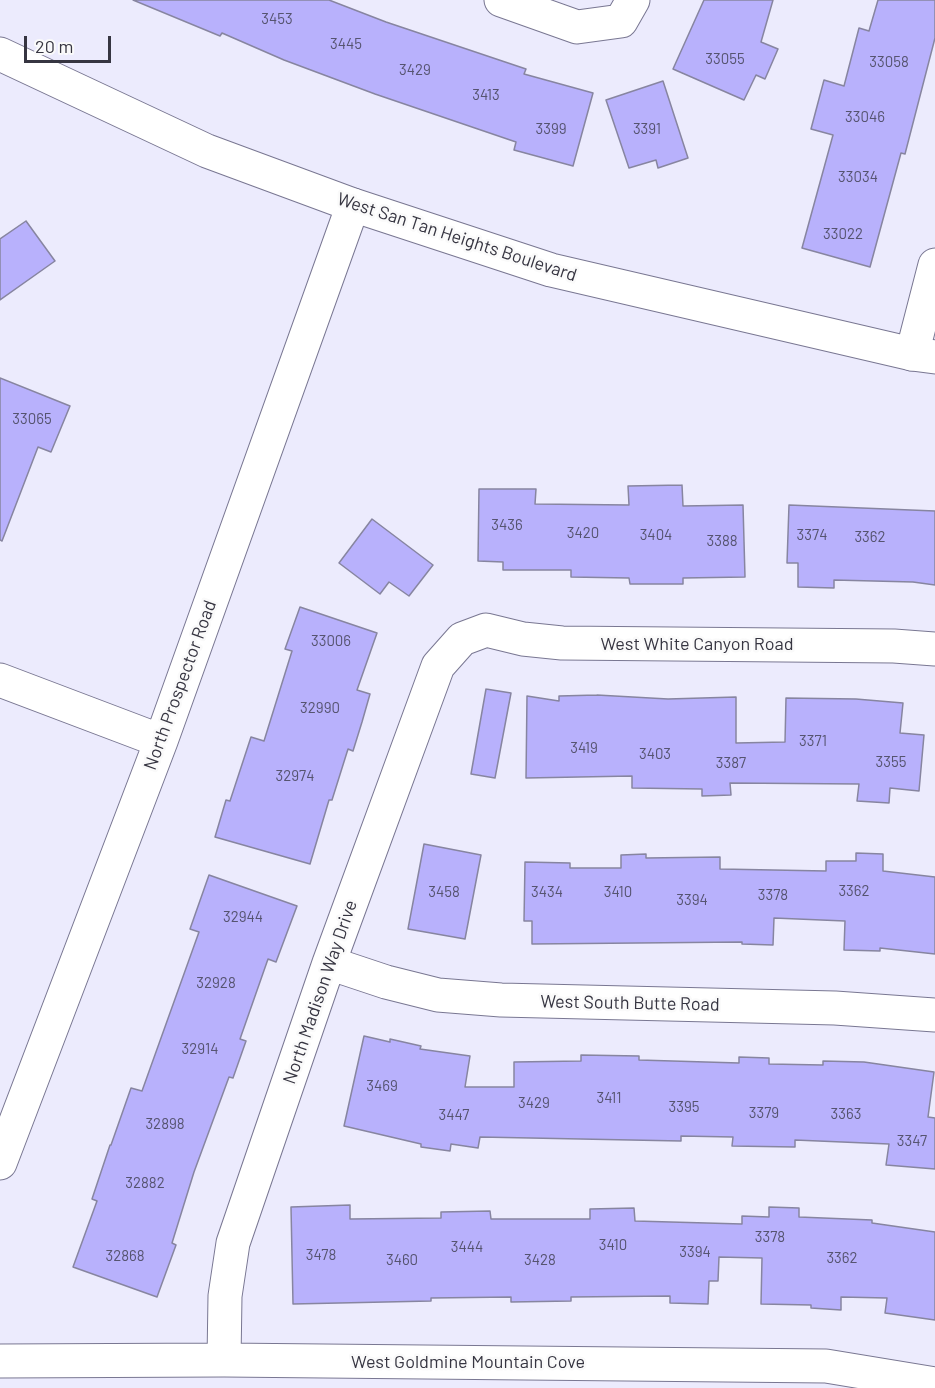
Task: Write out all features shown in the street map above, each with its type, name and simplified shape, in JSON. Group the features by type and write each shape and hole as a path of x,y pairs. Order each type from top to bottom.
{"street":[{"path":"501,0 578,27 627,10"},
{"name":"West San Tan Heights Boulevard","path":"0,54 207,151 353,205 551,270 924,355"},
{"name":"North Prospector Road","path":"0,1163 161,741 353,205"},
{"path":"924,355 935,265"},
{"name":"West White Canyon Road","path":"462,639 486,630 523,639 562,643 894,646 935,649"},
{"name":"North Madison Way Drive","path":"224,1360 225,1296 233,1243 329,963 438,666 462,639"},
{"path":"0,680 161,741"},
{"name":"West South Butte Road","path":"329,963 386,982 438,995 501,1000 835,1008 935,1016"},
{"name":"West Goldmine Mountain Cove","path":"0,1361 224,1360 826,1366 935,1384"}],"building":[{"path":"133,0 329,0 386,22 526,69 524,74 593,93 573,166 514,150 516,142 375,94 284,60 222,33 220,36"},
{"path":"704,0 773,0 761,42 778,49 765,79 756,75 744,100 673,69"},
{"path":"878,0 935,0 935,38 905,154 901,153 870,267 802,248 833,135 811,129 824,80 844,86 859,28 869,31"},
{"path":"663,81 688,158 658,168 656,160 629,168 606,100"},
{"path":"26,221 55,261 0,300 0,239"},
{"path":"0,378 70,406 51,452 38,447 2,541 0,540"},
{"path":"682,485 683,506 743,505 745,577 683,578 683,584 630,584 629,578 571,577 571,570 503,570 503,562 478,561 479,489 536,489 535,504 629,505 628,486"},
{"path":"789,505 935,511 935,585 913,582 834,580 834,588 798,587 798,563 787,563"},
{"path":"372,519 433,565 409,596 389,582 380,594 339,563"},
{"path":"300,607 377,633 357,690 370,694 362,722 353,751 348,749 332,800 329,800 310,864 215,837 226,800 230,801 251,737 264,741 292,651 285,649"},
{"path":"486,689 511,693 495,778 471,774"},
{"path":"597,695 668,699 736,697 736,743 785,742 786,698 856,699 903,703 900,733 924,735 919,791 890,788 889,803 857,801 859,784 730,783 731,795 702,796 702,789 632,788 632,776 526,778 527,696 559,701 559,696"},
{"path":"424,844 481,855 465,939 408,929"},
{"path":"856,853 883,854 883,871 935,877 935,954 880,948 880,951 844,950 845,921 774,918 773,945 742,944 742,942 532,944 532,921 524,921 525,862 570,863 570,868 621,868 621,855 646,854 646,858 720,857 720,869 826,871 826,861 856,861"},
{"path":"209,875 297,906 276,962 268,959 240,1039 246,1041 233,1078 229,1077 194,1172 172,1243 176,1245 157,1297 73,1267 97,1201 92,1199 131,1088 142,1091 199,932 190,929"},
{"path":"364,1036 421,1046 420,1049 470,1056 465,1087 514,1087 514,1062 581,1061 581,1055 639,1056 639,1060 739,1063 739,1057 769,1058 769,1064 823,1065 823,1061 864,1062 934,1072 928,1117 935,1118 935,1169 886,1165 889,1144 795,1140 795,1147 732,1146 733,1137 681,1136 681,1141 480,1137 478,1148 451,1144 450,1151 421,1147 421,1144 344,1126"},
{"path":"350,1205 350,1219 441,1218 441,1212 490,1211 491,1219 590,1219 590,1209 634,1208 635,1221 742,1224 742,1216 769,1217 769,1207 799,1208 799,1217 872,1220 872,1223 935,1232 935,1320 885,1313 887,1298 841,1297 841,1310 811,1308 811,1305 761,1304 762,1258 719,1257 718,1281 709,1281 708,1304 670,1303 670,1296 571,1297 571,1301 511,1302 511,1297 431,1298 431,1301 293,1304 291,1207"}]}
